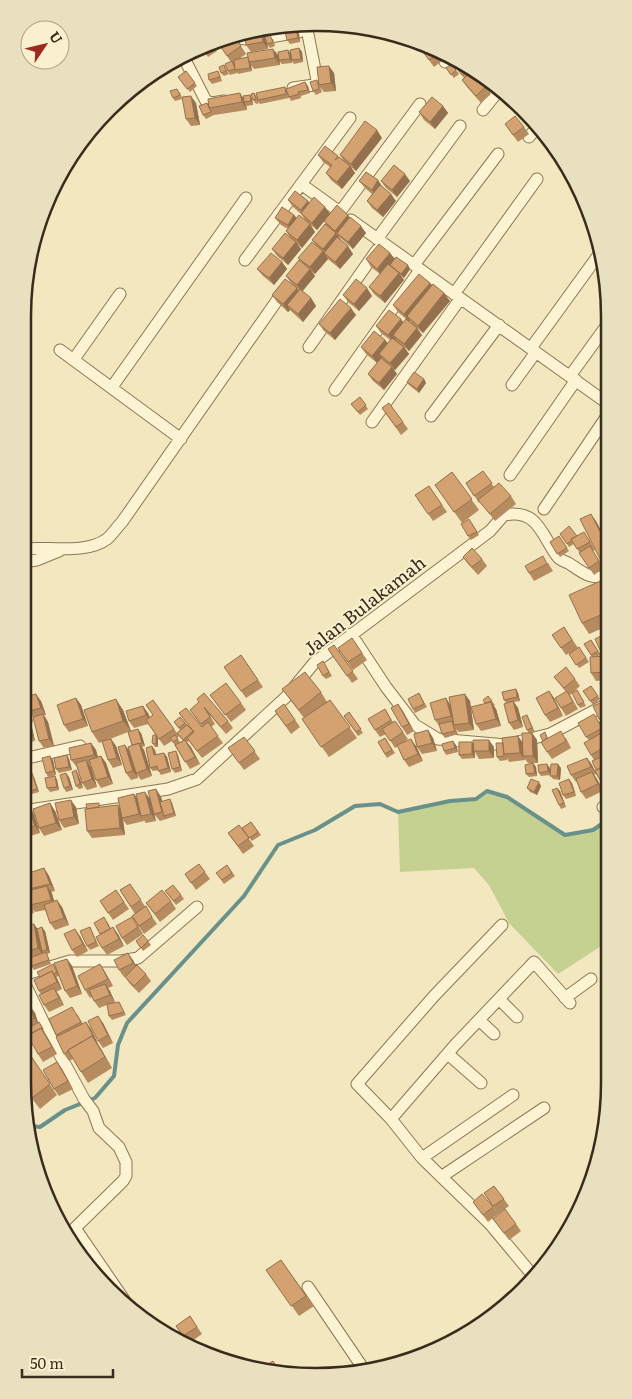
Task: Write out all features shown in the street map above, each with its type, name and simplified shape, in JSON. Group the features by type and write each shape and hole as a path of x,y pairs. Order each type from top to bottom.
{"street":[{"path":"285,90 314,84 317,80 307,31"},
{"path":"249,39 280,34"},
{"path":"186,63 206,101 212,103 240,98"},
{"path":"483,110 495,95"},
{"path":"337,216 420,104"},
{"path":"245,260 350,118"},
{"path":"309,347 379,240 460,126"},
{"path":"529,137 533,132"},
{"path":"335,390 417,268 498,154"},
{"path":"372,422 536,180"},
{"path":"301,184 337,216 379,240 601,399"},
{"path":"112,387 246,198"},
{"path":"512,385 595,260"},
{"path":"31,549 62,550 92,545 106,540 181,439 294,277"},
{"path":"74,359 120,294"},
{"path":"431,416 499,326"},
{"path":"510,475 601,334"},
{"path":"60,350 181,439"},
{"path":"544,509 601,425"},
{"name":"Jalan Bulakamah","path":"31,810 168,789 193,781 286,697 314,663 490,531 504,515 520,514 536,523 544,532 559,559 580,573 601,578"},
{"path":"31,561 62,550"},
{"path":"351,634 415,725 438,738 506,745 550,734 601,707"},
{"path":"31,757 80,746"},
{"path":"31,973 70,961 121,961 138,958 197,907"},
{"path":"502,925 434,996 357,1084 391,1119 422,1158 490,1224 530,1271"},
{"path":"391,1119 448,1054 534,962 568,1001 591,979"},
{"path":"31,997 85,1102 93,1111 99,1128 111,1138 124,1155 127,1169 123,1181 75,1228 110,1279"},
{"path":"499,999 517,1017"},
{"path":"479,1020 494,1034"},
{"path":"448,1054 481,1083"},
{"path":"422,1158 513,1095"},
{"path":"442,1177 544,1108"},
{"path":"308,1287 360,1364"}],"green space":[{"path":"487,791 507,797 565,835 593,830 601,824 601,946 558,974 509,923 489,885 474,868 400,872 398,812 450,801 476,799"}],"building":[{"path":"297,32 298,38 287,40 285,33"},
{"path":"270,35 273,42 267,44 265,37"},
{"path":"262,37 263,42 246,45 245,40"},
{"path":"238,42 241,46 227,56 221,47"},
{"path":"299,48 301,59 292,60 290,50"},
{"path":"273,49 275,58 249,62 247,53"},
{"path":"288,50 290,59 279,60 278,52"},
{"path":"423,52 433,57 429,60"},
{"path":"248,57 250,68 235,70 234,60"},
{"path":"232,61 235,69 228,71 225,64"},
{"path":"224,65 226,71 221,73 219,67"},
{"path":"450,65 456,70 451,75 446,68"},
{"path":"329,66 331,83 319,85 317,67"},
{"path":"186,71 195,83 187,89 178,77"},
{"path":"218,71 220,77 209,80 208,74"},
{"path":"468,75 485,87 476,96 462,80"},
{"path":"317,80 319,89 313,91 310,82"},
{"path":"305,82 308,90 298,92 299,94 289,97 286,89"},
{"path":"285,87 286,94 258,100 256,93"},
{"path":"177,89 180,95 173,98 170,91"},
{"path":"240,93 242,102 209,108 208,99"},
{"path":"254,93 256,99 253,100 251,94"},
{"path":"250,95 251,101 244,102 243,96"},
{"path":"191,96 195,118 186,119 182,97"},
{"path":"432,97 443,106 430,122 419,112"},
{"path":"207,103 211,112 203,115 199,106"},
{"path":"515,116 524,127 513,135 505,124"},
{"path":"365,121 377,130 351,164 340,155"},
{"path":"325,146 338,156 335,160 339,157 350,166 337,182 326,173 332,165 318,155"},
{"path":"394,165 405,174 392,190 381,181"},
{"path":"366,172 378,180 372,190 359,181"},
{"path":"380,185 391,194 377,210 367,201"},
{"path":"295,191 308,201 301,210 288,200"},
{"path":"314,197 325,207 312,223 301,213"},
{"path":"337,205 348,215 335,231 324,221"},
{"path":"282,207 294,215 288,225 275,218"},
{"path":"299,215 310,224 297,240 286,231"},
{"path":"350,217 361,226 348,242 337,233"},
{"path":"325,224 336,233 323,249 312,240"},
{"path":"285,233 296,242 283,258 272,249"},
{"path":"337,237 348,246 335,262 324,253"},
{"path":"312,242 323,251 310,267 298,258"},
{"path":"379,244 390,253 377,269 366,259"},
{"path":"271,253 282,262 269,278 257,269"},
{"path":"396,257 408,265 401,274 390,265"},
{"path":"299,260 310,269 297,285 286,276"},
{"path":"388,264 399,273 380,296 369,287"},
{"path":"419,274 430,283 404,314 393,305"},
{"path":"285,279 297,288 283,304 272,295"},
{"path":"356,279 367,288 354,304 343,295"},
{"path":"433,284 444,293 418,326 407,316"},
{"path":"300,289 311,298 298,314 287,305"},
{"path":"340,299 351,308 330,333 319,324"},
{"path":"389,310 401,319 388,335 376,326"},
{"path":"406,319 417,328 404,344 393,335"},
{"path":"374,331 385,340 372,356 361,347"},
{"path":"392,338 404,347 390,363 379,354"},
{"path":"381,358 392,367 379,383 368,374"},
{"path":"414,372 424,379 417,389 407,382"},
{"path":"360,397 366,405 358,412 351,404"},
{"path":"389,403 403,422 396,427 382,408"},
{"path":"483,471 492,483 474,496 466,483"},
{"path":"452,472 472,499 454,512 435,485"},
{"path":"499,483 511,496 490,514 478,500"},
{"path":"429,486 442,505 428,514 415,495"},
{"path":"591,514 601,533 601,561 580,519"},
{"path":"469,519 477,532 468,536 461,524"},
{"path":"569,526 577,536 567,544 560,534"},
{"path":"584,532 590,542 577,549 571,539"},
{"path":"559,536 567,548 557,554 550,542"},
{"path":"590,546 599,561 589,568 579,553"},
{"path":"472,548 482,559 472,567 463,557"},
{"path":"543,556 547,564 529,573 525,566"},
{"path":"601,581 601,615 582,623 569,595"},
{"path":"564,627 572,640 561,648 552,635"},
{"path":"601,636 601,650 600,650 595,639"},
{"path":"352,638 362,653 348,662 338,648"},
{"path":"591,640 598,651 591,655 584,644"},
{"path":"334,645 353,671 347,676 328,649"},
{"path":"579,647 586,658 576,665 569,654"},
{"path":"241,655 258,680 241,691 224,667"},
{"path":"601,656 601,672 591,673 590,657"},
{"path":"323,661 329,672 323,676 317,665"},
{"path":"566,667 575,679 564,688 554,677"},
{"path":"305,672 321,692 299,710 282,689"},
{"path":"226,683 241,703 225,715 210,695"},
{"path":"591,686 598,696 590,701 583,691"},
{"path":"516,689 517,697 504,700 502,692"},
{"path":"577,690 584,702 578,705 572,693"},
{"path":"549,691 558,708 545,715 536,698"},
{"path":"567,691 573,702 561,708 555,698"},
{"path":"204,693 228,721 221,727 204,707 210,717 201,724 190,710 199,702 197,699"},
{"path":"419,693 424,704 413,709 408,699"},
{"path":"36,694 41,708 31,710 31,695"},
{"path":"465,694 469,723 454,725 449,697"},
{"path":"488,696 492,701 485,703 483,700"},
{"path":"76,698 83,719 64,725 57,705"},
{"path":"446,698 451,716 435,720 430,703"},
{"path":"116,699 123,721 92,732 84,710"},
{"path":"153,700 174,729 159,739 146,720 153,715 146,705"},
{"path":"330,700 350,727 321,747 302,719"},
{"path":"513,701 518,720 509,723 504,704"},
{"path":"491,702 496,719 476,724 471,707"},
{"path":"601,703 601,718 599,719 593,706"},
{"path":"284,704 295,720 286,726 275,711"},
{"path":"398,704 409,724 402,727 391,708"},
{"path":"143,706 146,715 129,721 126,711"},
{"path":"186,708 202,727 208,722 218,736 197,751 187,738 194,732 179,713"},
{"path":"385,709 391,720 375,730 368,719"},
{"path":"349,712 361,729 356,732 344,716"},
{"path":"43,714 49,739 39,741 33,717"},
{"path":"594,714 601,729 586,737 578,723"},
{"path":"527,715 532,728 527,730 522,717"},
{"path":"180,717 185,723 179,728 174,722"},
{"path":"395,721 403,732 390,741 382,729"},
{"path":"452,721 455,731 442,734 439,724"},
{"path":"187,725 193,731 183,740 177,733"},
{"path":"138,729 142,743 132,745 128,732"},
{"path":"428,730 432,743 417,747 414,734"},
{"path":"561,731 566,741 547,752 541,742"},
{"path":"545,732 547,738 543,741 540,735"},
{"path":"522,733 532,733 533,756 523,756"},
{"path":"601,733 601,749 591,755 584,743"},
{"path":"153,735 156,735 156,744 152,743"},
{"path":"175,735 178,739 173,742 170,738"},
{"path":"518,736 520,753 504,754 502,738"},
{"path":"244,737 255,751 239,763 228,748"},
{"path":"385,738 392,750 385,754 378,742"},
{"path":"111,739 117,758 108,760 102,741"},
{"path":"411,739 418,754 404,760 397,745"},
{"path":"185,740 195,757 185,762 175,745"},
{"path":"473,740 489,740 489,751 474,751"},
{"path":"453,741 455,748 444,751 442,744"},
{"path":"459,742 472,742 472,754 459,755"},
{"path":"91,743 94,755 71,760 69,748"},
{"path":"139,743 147,769 136,773 128,747"},
{"path":"496,743 503,743 504,756 497,757"},
{"path":"125,745 133,771 126,773 118,747"},
{"path":"152,746 154,755 164,753 168,768 158,771 157,766 150,768 146,748"},
{"path":"176,751 180,767 172,769 168,753"},
{"path":"67,755 69,767 56,769 54,758"},
{"path":"50,756 54,771 46,773 42,758"},
{"path":"101,756 108,777 96,780 89,760"},
{"path":"601,757 601,768 596,770 592,761"},
{"path":"587,758 591,767 571,775 567,766"},
{"path":"86,760 92,779 82,783 76,763"},
{"path":"533,763 535,773 526,774 525,765"},
{"path":"547,764 548,771 539,773 538,765"},
{"path":"551,764 558,764 557,776 550,776"},
{"path":"601,768 601,782 595,771"},
{"path":"76,770 80,784 76,786 72,772"},
{"path":"592,772 598,784 581,792 576,779"},
{"path":"31,773 37,789 31,791"},
{"path":"66,773 70,786 64,788 60,775"},
{"path":"55,776 57,787 47,788 45,778"},
{"path":"531,779 539,782 534,792 527,788"},
{"path":"569,779 574,792 563,795 559,783"},
{"path":"557,788 564,803 559,805 552,790"},
{"path":"156,789 162,812 154,814 148,791"},
{"path":"145,792 151,814 141,816 136,794"},
{"path":"134,794 139,814 122,818 118,798"},
{"path":"170,799 174,813 164,816 160,802"},
{"path":"71,800 74,817 59,820 55,803"},
{"path":"50,803 56,823 39,828 33,809"},
{"path":"99,803 99,807 87,809 86,804"},
{"path":"118,805 120,828 87,831 85,809"},
{"path":"31,814 35,826 31,827"},
{"path":"251,822 258,832 249,838 242,828"},
{"path":"239,825 249,838 238,846 228,833"},
{"path":"199,864 205,872 191,883 185,874"},
{"path":"227,865 232,873 222,880 216,873"},
{"path":"44,868 50,884 31,889 31,872"},
{"path":"130,884 141,900 131,907 120,890"},
{"path":"173,885 181,895 174,901 165,891"},
{"path":"47,886 51,900 31,905 31,890"},
{"path":"116,890 124,902 108,913 100,901"},
{"path":"162,890 171,901 155,914 146,903"},
{"path":"57,900 64,918 50,923 44,905"},
{"path":"146,906 152,917 139,926 132,916"},
{"path":"104,917 110,929 100,934 94,923"},
{"path":"132,917 138,927 122,938 116,926"},
{"path":"31,924 34,924 38,948 31,950"},
{"path":"42,927 47,950 42,951 37,929"},
{"path":"90,927 96,942 87,946 80,931"},
{"path":"113,927 119,939 102,948 96,937"},
{"path":"75,929 83,944 72,950 64,934"},
{"path":"143,935 148,941 141,948 136,941"},
{"path":"46,952 49,960 31,966 31,957"},
{"path":"128,953 133,963 119,970 114,960"},
{"path":"67,959 77,986 65,991 54,963"},
{"path":"53,964 57,972 53,974 52,971 40,977 37,972"},
{"path":"100,964 108,979 85,990 78,976"},
{"path":"137,965 146,974 134,986 125,977"},
{"path":"52,971 57,982 39,991 34,980"},
{"path":"105,984 110,995 94,1001 89,990"},
{"path":"54,988 59,998 44,1005 39,995"},
{"path":"119,1002 124,1012 109,1016 107,1004"},
{"path":"72,1007 81,1022 56,1035 49,1019"},
{"path":"98,1016 108,1035 98,1041 88,1021"},
{"path":"39,1022 43,1029 41,1028 31,1033 31,1027"},
{"path":"86,1022 94,1038 92,1036 64,1054 56,1037"},
{"path":"41,1028 52,1047 38,1054 31,1041 31,1034"},
{"path":"92,1036 105,1057 81,1072 68,1050"},
{"path":"31,1056 50,1084 32,1098 31,1083"},
{"path":"57,1062 68,1081 54,1089 43,1070"},
{"path":"494,1186 504,1199 493,1206 484,1193"},
{"path":"482,1194 493,1207 483,1215 473,1202"},
{"path":"505,1209 516,1224 504,1233 493,1219"},
{"path":"281,1260 306,1296 291,1306 266,1270"},
{"path":"190,1316 197,1327 184,1335 176,1326"}],"waterway":[{"path":"35,1127 40,1127 65,1110 95,1098 114,1076 118,1045 127,1023 244,896 278,845 315,830 355,806 380,804 398,812 450,801 476,799 487,791 507,797 565,835 593,830 601,824"}]}
